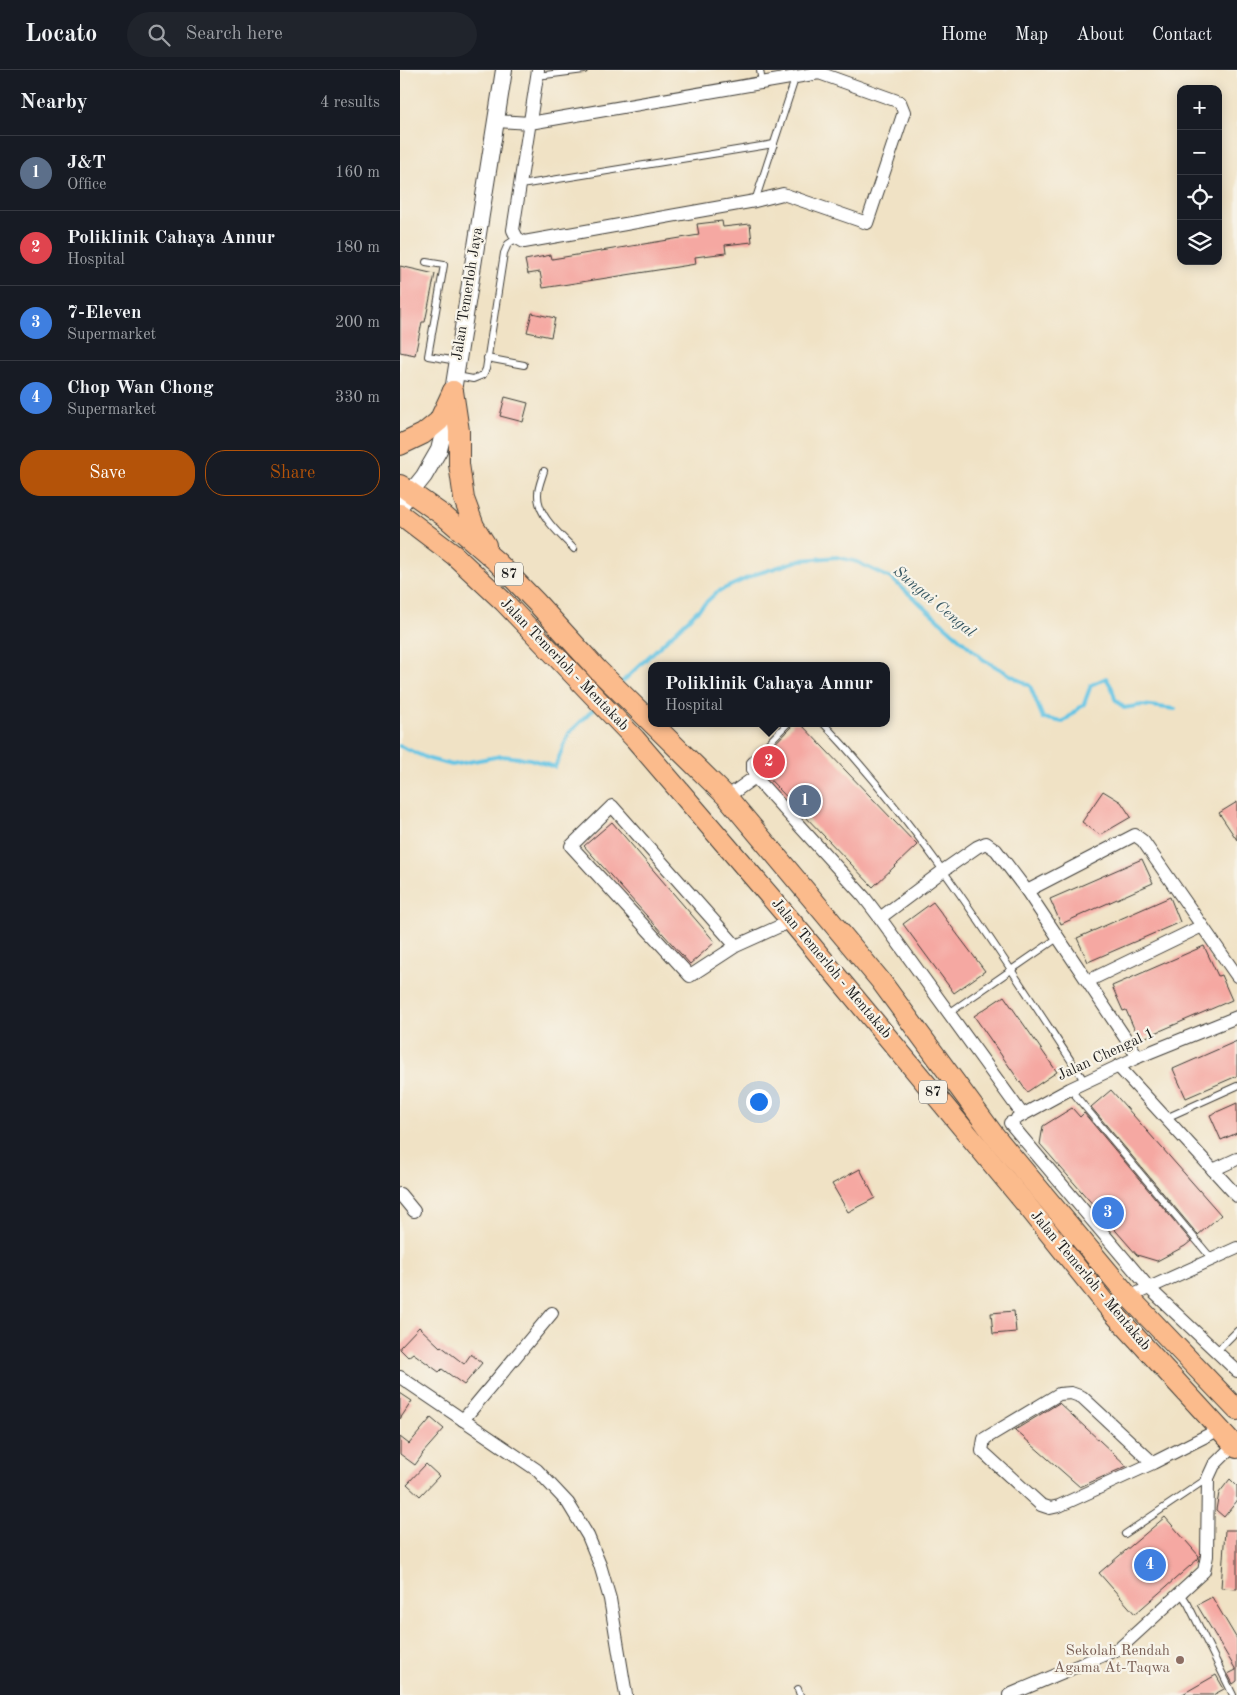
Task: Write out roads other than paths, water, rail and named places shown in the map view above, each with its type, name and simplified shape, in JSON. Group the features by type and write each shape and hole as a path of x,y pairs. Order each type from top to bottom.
{"main road":[{"path":"400,445 423,434 439,420 456,376"},
{"path":"456,376 459,464 464,499 474,526 497,562"},
{"name":"Jalan Temerloh - Mentakab","path":"404,494 444,516 497,562 648,721"},
{"name":"Jalan Temerloh - Mentakab","path":"400,514 454,555 504,602 630,734 791,921 1108,1307 1235,1446"},
{"name":"Jalan Temerloh - Mentakab","path":"654,727 727,797 747,820 1002,1129 1129,1297 1237,1410"},
{"path":"722,840 747,820"}],"street":[{"name":"Jalan Temerloh Jaya","path":"404,494 424,476 439,450 456,376 504,70"},
{"path":"496,121 530,123 819,72 900,102 904,112 867,223 783,194 755,201 520,240 513,230 520,185 530,123 538,73"},
{"path":"727,797 755,776 880,918 1022,1114"},
{"path":"736,946 612,806 571,846 690,976 736,946 791,921"},
{"path":"1028,891 1135,835 1143,841 1237,976"},
{"path":"880,918 944,870 977,847 986,843 996,850 1028,891 1138,1057"},
{"path":"1088,981 1202,926"},
{"name":"Jalan Chengal 1","path":"1002,1129 1022,1114 1118,1066 1237,1017"},
{"path":"1118,1066 1237,1196"},
{"path":"1002,1129 1150,1289 1237,1371"},
{"path":"1213,1170 1237,1159"},
{"path":"400,1194 414,1211"},
{"path":"1129,1297 1237,1248"},
{"path":"463,1420 552,1313"},
{"path":"400,1377 537,1470 568,1503 588,1536 600,1564 610,1599 626,1695"},
{"path":"1153,1463 1082,1397 1071,1393 1059,1394 984,1439 982,1451 1041,1505 1050,1508 1059,1506 1153,1463 1220,1429"},
{"path":"1009,1695 1120,1648 1204,1570 1207,1556 1208,1478 1214,1466 1235,1446"}],"lane":[{"path":"538,73 584,70"},
{"path":"760,70 762,83"},
{"path":"755,201 796,76"},
{"path":"520,185 774,144"},
{"path":"426,262 444,265 428,356 456,376 473,379 483,375 486,369 504,253 508,244 520,240"},
{"path":"487,358 524,365"},
{"path":"544,471 538,494 541,508 550,524 574,549"},
{"path":"755,776 750,770 750,762 784,727"},
{"path":"826,727 898,811 944,870 1085,1082"},
{"path":"948,1013 1059,937"},
{"path":"1166,1118 1237,1086"},
{"path":"1070,1089 1212,1259"},
{"path":"1216,1352 1237,1331"},
{"path":"1125,1534 1208,1478"},
{"path":"1180,1593 1188,1604 1233,1695"}],"waterway":[{"name":"Sungai Cengal","path":"621,683 717,592 756,574 801,560 837,557 857,562 892,579 984,660 1030,686 1043,718 1063,722 1084,704 1091,685 1106,678 1112,688 1115,699 1124,708 1142,705 1175,709"},
{"name":"Sungai Cengal","path":"400,746 429,759 452,765 501,756 530,759 555,767 569,733 596,707"}],"place":[{"name":"Poliklinik Cahaya Annur","path":"769,762"},
{"name":"J&T","path":"805,801"},
{"name":"7-Eleven","path":"1108,1213"},
{"name":"Chop Wan Chong","path":"1150,1565"},
{"name":"Sekolah Rendah Agama At-Taqwa","path":"1180,1660"}]}
